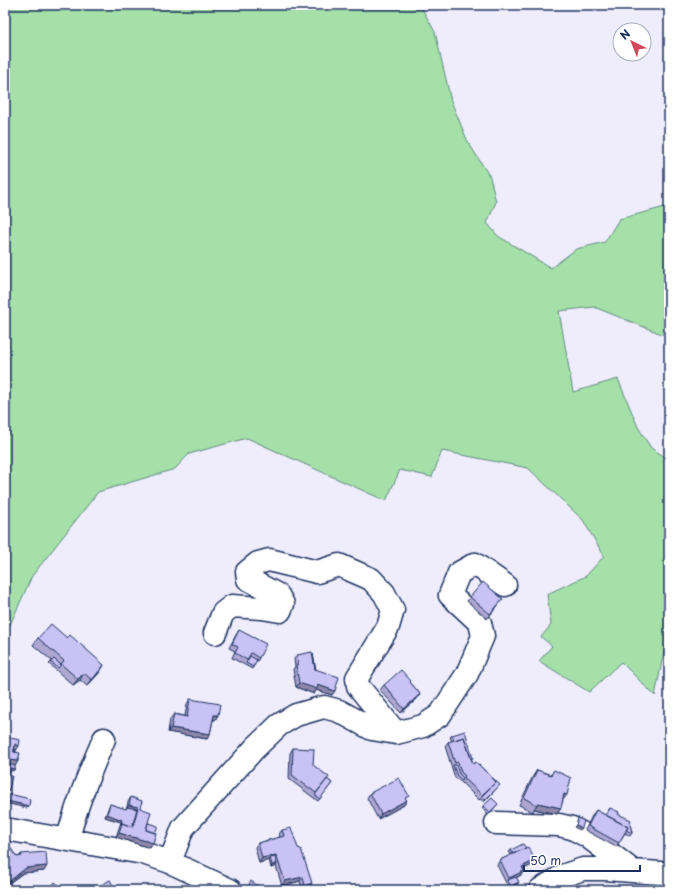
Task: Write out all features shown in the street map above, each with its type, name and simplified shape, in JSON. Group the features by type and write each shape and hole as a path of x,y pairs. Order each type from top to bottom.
{"street":[{"path":"215,633 223,613 232,606 262,608 280,612 283,604 278,595 248,579 247,572 258,563 269,560 318,572 339,565 371,579 384,593 393,610 388,627 357,678 358,686 396,733"},
{"path":"170,862 183,828 255,748 279,725 296,715 324,707 339,711 372,729 396,733 423,726 440,715 467,674 483,636 480,623 450,595 459,573 475,564 505,585"},
{"path":"68,839 72,820 104,739"},
{"path":"496,823 559,825 572,828 587,836 631,871"},
{"path":"5,829 143,852 170,862 230,890"},
{"path":"540,890 562,876 583,869 669,873"}],"green space":[{"path":"5,5 420,5 435,32 451,101 468,142 490,177 496,202 487,223 498,236 551,268 576,249 605,242 619,219 669,206 669,337 594,307 559,311 573,392 618,379 638,427 651,448 667,458 669,457 669,642 666,642 655,696 621,662 589,692 539,661 552,646 541,637 551,625 547,594 586,576 604,556 583,520 528,468 442,451 432,477 400,470 386,501 247,438 189,454 175,469 98,492 32,576 5,636"}],"building":[{"path":"483,582 503,599 490,614 470,597"},
{"path":"51,624 67,638 70,635 104,665 92,680 84,673 78,679 61,664 64,661 38,638"},
{"path":"239,630 266,644 259,658 251,653 247,660 235,653 238,647 232,644"},
{"path":"312,652 315,669 339,677 335,691 318,685 317,689 299,683 296,665 298,665 297,655"},
{"path":"250,656 257,660 253,667 246,663"},
{"path":"54,659 61,665 58,668 51,662"},
{"path":"401,670 420,694 404,709 384,685"},
{"path":"190,699 220,704 218,715 214,715 210,734 171,728 174,714 187,717"},
{"path":"5,723 8,724 6,737 20,740 19,746 15,744 14,752 20,753 18,761 10,760 5,783"},
{"path":"465,731 473,758 471,759 464,737 454,740 452,735"},
{"path":"464,737 473,764 476,762 496,782 482,795 464,778 465,776 461,772 458,762 455,763 448,742"},
{"path":"293,748 314,749 313,765 329,777 316,793 292,775"},
{"path":"477,763 500,785 485,800 481,797 496,782"},
{"path":"9,764 15,766 15,769 11,768 9,775 12,776 9,790 5,789 5,783"},
{"path":"453,765 456,765 459,774 463,778 462,780 457,776"},
{"path":"537,770 551,775 554,770 571,778 567,795 564,794 561,808 538,803 537,805 524,798"},
{"path":"399,778 409,796 405,798 407,800 381,814 370,793"},
{"path":"327,779 332,783 320,799 315,795"},
{"path":"9,794 30,799 29,806 7,801"},
{"path":"131,797 142,801 140,808 151,812 146,830 156,833 153,843 119,833 122,823 133,827 138,807 129,805"},
{"path":"492,798 498,804 490,812 483,806"},
{"path":"110,804 126,809 127,807 137,809 132,827 122,823 121,825 122,820 107,814"},
{"path":"610,808 619,812 618,814 631,820 630,824 632,833 626,830 628,827 606,815"},
{"path":"596,810 628,827 619,843 588,826"},
{"path":"578,818 584,821 582,828 576,825"},
{"path":"148,823 158,826 155,833 146,830"},
{"path":"291,828 298,848 301,849 312,883 305,886 303,877 285,881 276,855 262,858 258,843 284,836 282,830"},
{"path":"7,843 17,857 22,856 21,854 46,852 47,866 26,868 7,883 5,881 5,871 8,869 5,866 5,845"},
{"path":"523,844 526,848 513,854 511,850"},
{"path":"528,847 535,860 522,867 524,871 509,878 500,860"},
{"path":"275,857 277,864 272,865 270,858"},
{"path":"516,877 519,882 511,886 507,880"},
{"path":"110,880 115,890 93,890"},
{"path":"251,881 264,890 246,890"},
{"path":"55,882 64,890 48,890"},
{"path":"198,884 203,890 192,890"}]}
